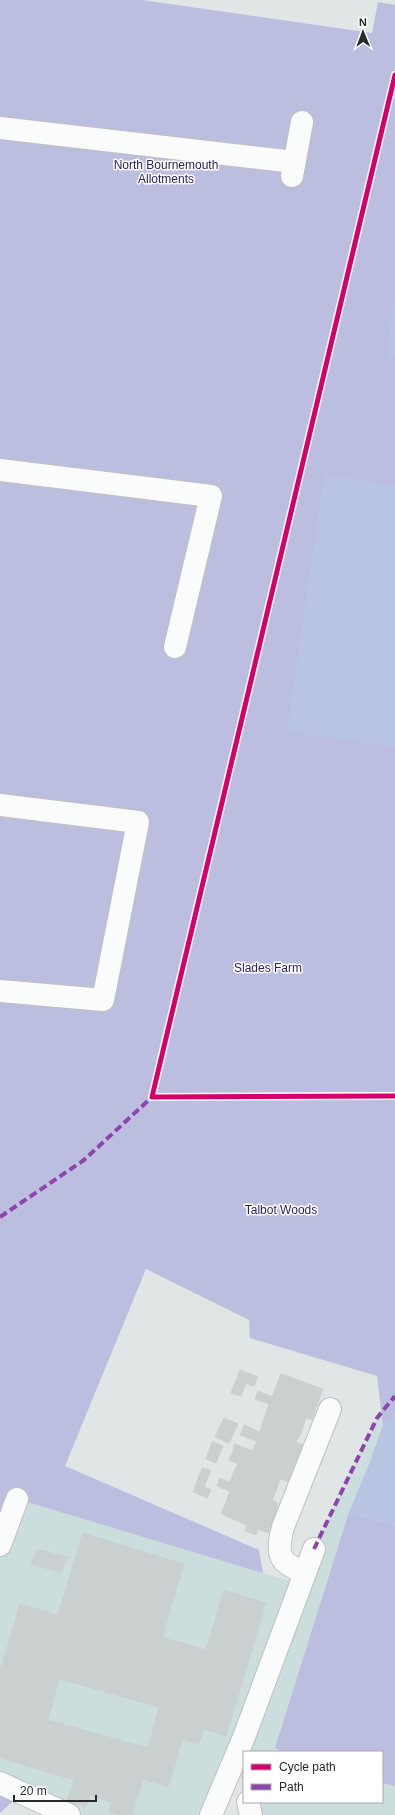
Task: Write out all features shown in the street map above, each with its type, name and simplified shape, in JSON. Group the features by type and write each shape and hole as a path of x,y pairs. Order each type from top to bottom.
{"lane":[{"path":"0,128 293,170 302,122"},
{"path":"0,470 211,496 175,647"},
{"path":"0,805 138,822 103,1000 0,991"},
{"path":"305,1573 289,1567 280,1553 279,1544 283,1527 330,1409"},
{"path":"0,1545 16,1499"},
{"path":"211,1815 244,1737 314,1548"},
{"path":"0,1783 69,1815"},
{"path":"248,1803 251,1815"}],"shaded area":[{"path":"395,289 395,358 387,357"},
{"path":"324,475 395,485 395,747 287,732"},
{"path":"395,1396 395,1815 251,1815 248,1803 383,1803 383,1751 243,1751 243,1778 230,1772 211,1815 69,1815 0,1783 0,1545 17,1499 301,1584 314,1549 377,1418"},
{"path":"395,1413 395,1526 349,1512 370,1462 383,1425"}],"green space":[{"path":"0,0 142,0 372,33 378,2 395,5 395,1413 383,1425 377,1376 250,1338 249,1320 146,1269 65,1466 259,1550 263,1573 17,1499 0,1545"},
{"path":"349,1512 395,1526 395,1786 383,1783 383,1751 282,1751 275,1748"},
{"path":"0,1783 22,1793 0,1813"}],"building":[{"path":"240,1370 258,1377 254,1386 246,1383 241,1396 231,1393"},
{"path":"281,1374 323,1389 314,1413 272,1397"},
{"path":"258,1391 314,1413 312,1419 306,1418 300,1435 263,1421 269,1404 255,1399"},
{"path":"224,1418 238,1424 229,1443 215,1437"},
{"path":"263,1421 300,1435 296,1442 303,1445 298,1457 240,1435 244,1425 260,1432"},
{"path":"257,1441 298,1457 290,1476 232,1454 235,1444 252,1451"},
{"path":"212,1442 223,1446 216,1463 206,1459"},
{"path":"232,1454 290,1476 288,1482 280,1479 277,1488 234,1471 238,1464 229,1460"},
{"path":"202,1468 211,1470 204,1487 211,1490 207,1498 193,1492"},
{"path":"234,1471 277,1488 272,1500 277,1503 277,1511 217,1486 220,1478 230,1482"},
{"path":"230,1492 277,1511 268,1533 258,1529 256,1535 245,1531 247,1525 221,1514"},
{"path":"83,1533 184,1564 162,1637 206,1650 224,1590 266,1603 226,1736 204,1729 199,1744 183,1739 168,1787 143,1779 132,1815 121,1815 109,1812 112,1802 90,1795 86,1807 67,1801 74,1780 0,1758 0,1671 20,1604 58,1615","holes":["59,1679 159,1707 148,1748 48,1720"]},
{"path":"37,1549 68,1557 61,1573 31,1564"}],"marked path":[{"path":"0,1217 84,1160 152,1097"},
{"path":"314,1549 377,1418 395,1396"}],"cycle path":[{"path":"395,75 152,1097 395,1096"}],"park label":[{"name":"North Bournemouth Allotments","path":"166,172"},
{"name":"Slades Farm","path":"268,968"},
{"name":"Talbot Woods","path":"281,1210"}]}
